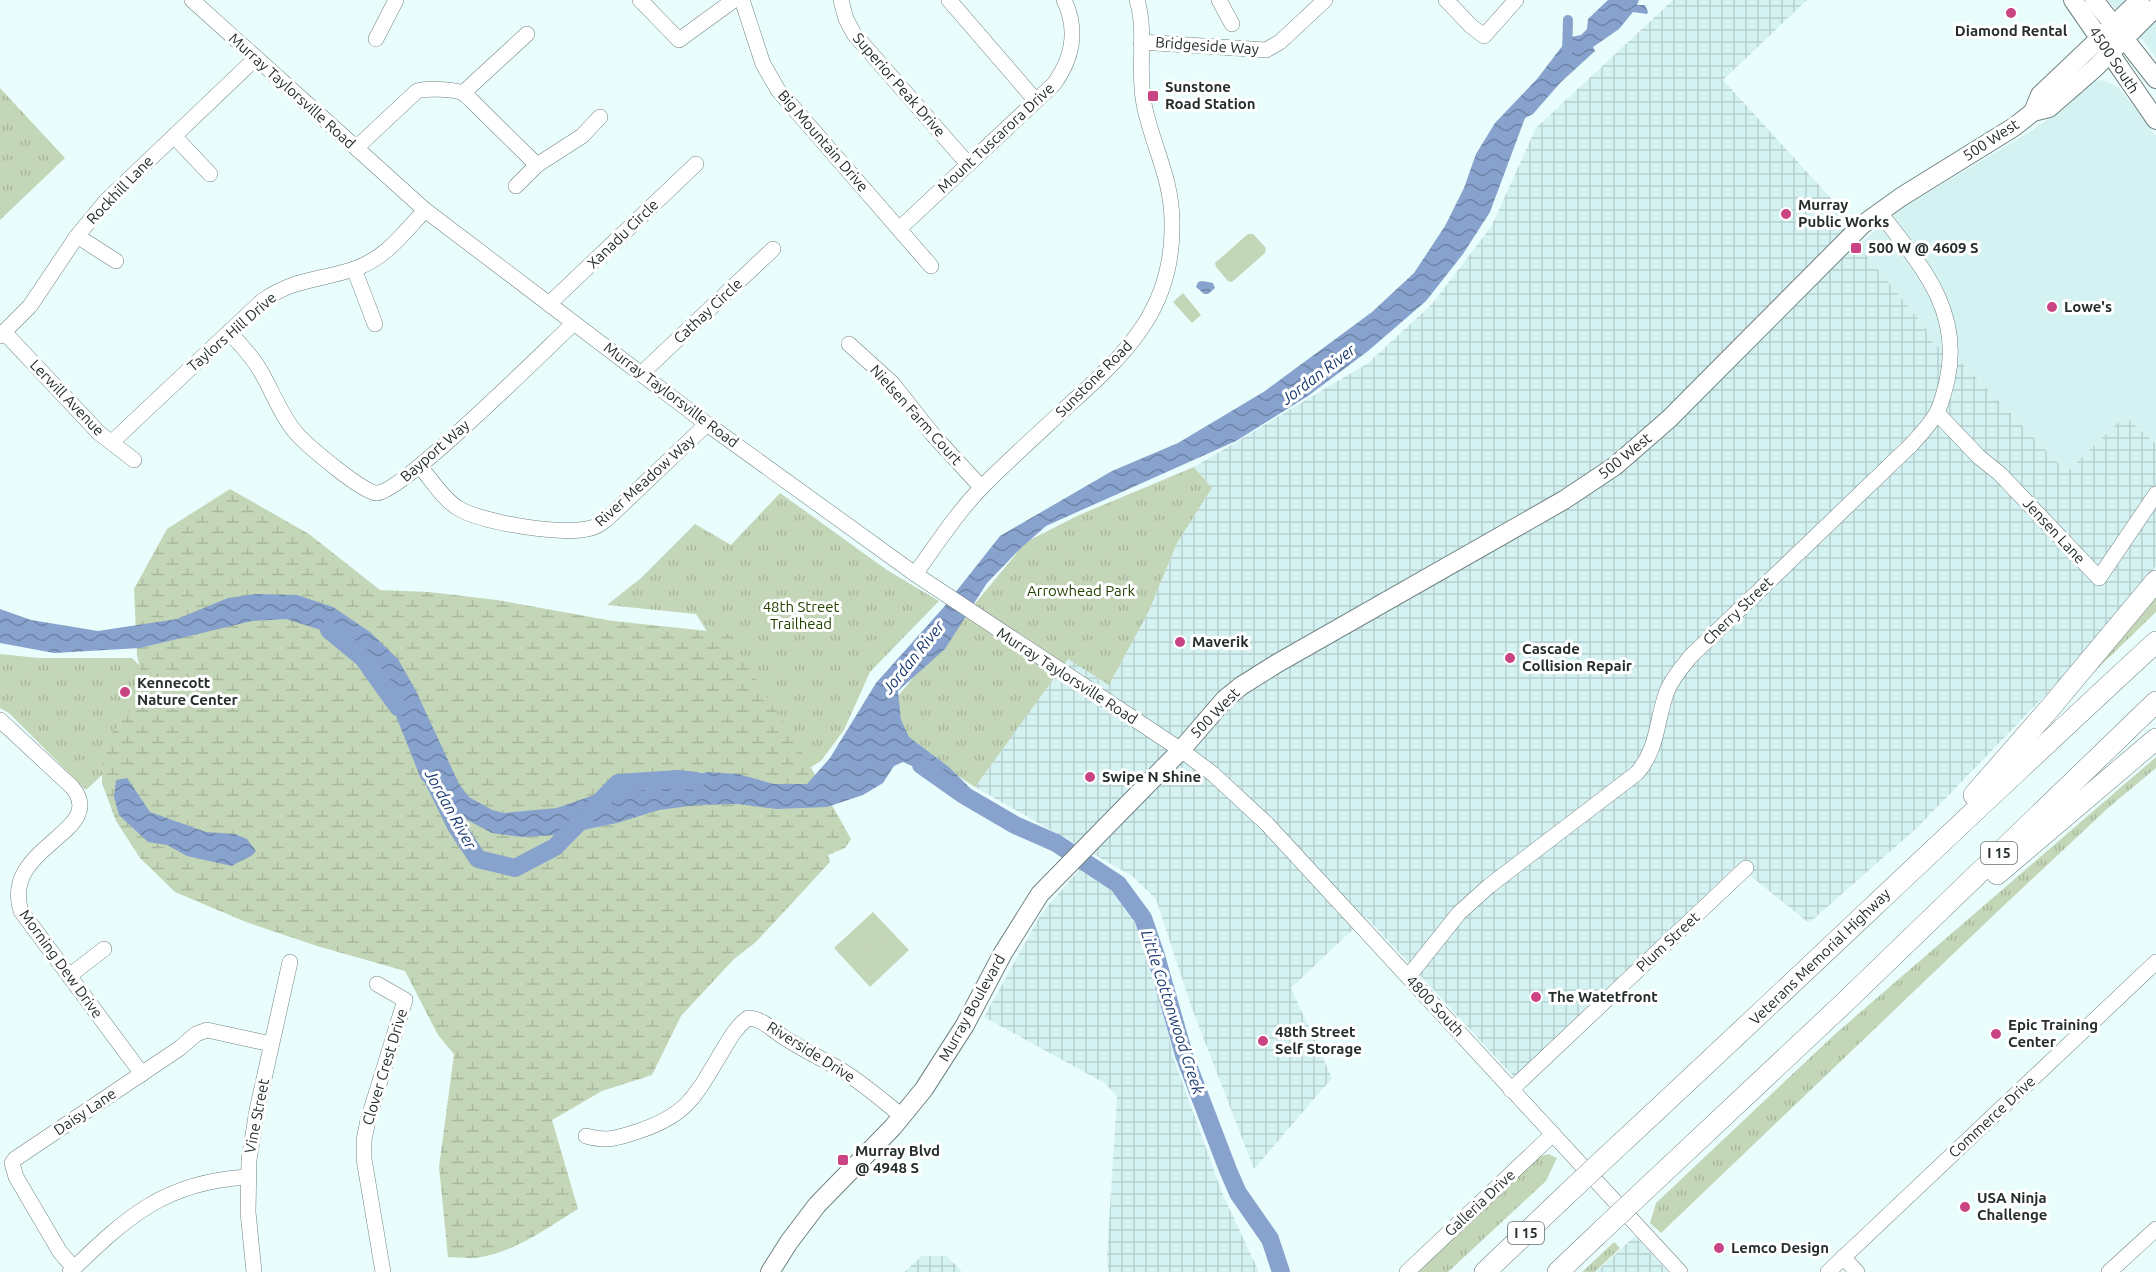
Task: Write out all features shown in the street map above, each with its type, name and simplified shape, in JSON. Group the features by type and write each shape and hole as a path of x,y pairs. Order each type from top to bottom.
{"highway":[{"path":"1932,850 1962,808 2050,708 2156,581"},
{"name":"Veterans Memorial Highway","path":"1485,1272 2156,642"},
{"name":"I 15","path":"1558,1272 1843,1004 2156,702"},
{"path":"1843,1004 2156,739"}],"main road":[{"name":"4500 South","path":"2073,0 2112,34 2156,79"},
{"name":"4500 South","path":"2094,0 2112,34"},
{"name":"500 West","path":"1180,750 1209,715 1241,686 1564,500 1615,466 1669,419 1838,247 1879,212 2014,127 2033,112 2049,108 2110,53 2112,34 2139,0"},
{"name":"500 West","path":"2033,112 2040,95 2112,34 2156,7"},
{"name":"4500 South","path":"2110,53 2156,120"},
{"name":"Murray Boulevard","path":"770,1272 817,1205 902,1116 929,1081 966,1025 1025,916 1040,894 1180,750"}],"street":[{"name":"Murray Taylorsville Road","path":"192,0 425,210 573,323 707,424 915,574 1180,750"},
{"path":"376,39 396,0"},
{"path":"640,0 679,40 734,0"},
{"name":"Big Mountain Drive","path":"742,0 757,48 769,77 778,90 931,266"},
{"name":"Superior Peak Drive","path":"841,0 846,19 854,34 968,164"},
{"path":"949,0 1036,101"},
{"name":"Mount Tuscarora Drive","path":"899,229 1061,75 1072,42 1072,22 1064,0"},
{"name":"Sunstone Road","path":"915,574 981,487 1127,350 1157,302 1171,253 1173,220 1169,186 1143,101 1140,73 1141,36 1137,0"},
{"path":"1219,0 1232,24"},
{"name":"Bridgeside Way","path":"1141,36 1268,40 1312,0"},
{"name":"Bridgeside Way","path":"1141,36 1266,50 1280,42 1325,0"},
{"path":"1446,0 1484,36 1516,0"},
{"path":"463,93 527,34"},
{"name":"Rockhill Lane","path":"2,334 30,306 77,236 106,201 256,58"},
{"path":"356,148 417,91 428,89 463,93 537,165"},
{"path":"516,186 537,165 582,136 600,117"},
{"path":"174,136 210,174"},
{"name":"Xanadu Circle","path":"549,304 696,164"},
{"name":"Taylors Hill Drive","path":"112,442 262,301 288,286 354,269 372,261 388,250 425,210"},
{"name":"Cherry Street","path":"1408,977 1459,913 1489,886 1637,773 1650,756 1656,740 1668,690 1678,672 1691,656 1911,445 1937,413 1950,369 1949,325 1939,296 1927,274 1879,212"},
{"path":"77,236 116,261"},
{"name":"Cathay Circle","path":"642,373 774,249"},
{"path":"354,269 375,324"},
{"name":"Bayport Way","path":"229,333 252,357 285,419 296,433 308,446 374,493 388,490 420,467 573,323"},
{"name":"Lerwill Avenue","path":"2,334 99,433 134,460"},
{"name":"Nielsen Farm Court","path":"849,344 892,382 925,426 981,487"},
{"name":"Jensen Lane","path":"1937,413 1979,457 2000,474 2099,578 2156,494"},
{"name":"River Meadow Way","path":"420,467 456,507 464,511 497,522 582,530 594,528 607,519 707,424"},
{"name":"Morning Dew Drive","path":"0,720 77,794 80,808 76,819 26,867 20,877 17,888 19,906 23,916 142,1074"},
{"name":"4800 South","path":"1180,750 1213,774 1262,819 1680,1272"},
{"name":"Plum Street","path":"1511,1090 1746,868"},
{"path":"69,976 104,949"},
{"name":"Commerce Drive","path":"1828,1272 2156,962"},
{"name":"Vine Street","path":"254,1272 249,1230 247,1177 254,1126 290,963"},
{"name":"Clover Crest Drive","path":"377,984 405,1000 364,1140 364,1159 383,1272"},
{"name":"Riverside Drive","path":"586,1136 599,1140 613,1140 660,1124 678,1113 694,1096 735,1030 748,1018 755,1018 789,1041 846,1073 902,1116"},
{"name":"Daisy Lane","path":"72,1270 13,1172 12,1163 22,1153 142,1074 196,1034 207,1030 271,1044"},
{"name":"Galleria Drive","path":"1407,1272 1553,1134"},
{"path":"72,1270 119,1226 159,1199 192,1185 247,1177"},
{"path":"2109,1272 2156,1229"},
{"path":"1844,1257 1857,1272"}],"shaded area":[{"path":"1673,0 1807,0 1723,80 1849,218 1858,245 1925,327 1933,343 1963,364 2067,472 2125,416 2156,444 2156,566 2057,683 1918,827 1809,923 1737,865 1514,1077 1366,917 1291,988 1332,1078 1254,1169 1191,1006 1156,899 1132,876 975,787 1068,658 1109,685 1149,611 1177,543 1212,488 1194,467 1368,363 1432,304 1491,227 1536,128"},
{"path":"2108,0 2156,0 2156,58 2145,43"},
{"path":"2099,80 2107,81 2119,88 2156,136 2156,444 2125,416 2067,472 1963,364 1933,343 1925,327 1858,245 1902,208 2028,133"},
{"path":"1080,869 1125,900 1151,963 1175,1062 1223,1195 1259,1272 1108,1272 1107,1255 1117,1097 1106,1084 984,1017 1041,914"},
{"path":"1635,1236 1668,1272 1596,1272"},
{"path":"922,1256 947,1256 962,1272 904,1272"}],"green space":[{"path":"0,88 65,158 0,220"},
{"path":"1248,234 1253,234 1266,248 1265,253 1232,282 1228,281 1215,263"},
{"path":"1183,293 1201,315 1192,323 1173,302"},
{"name":"Arrowhead Park","path":"1194,467 1212,488 1177,543 1149,611 1109,685 1068,659 975,787 918,750 901,728 898,696 1026,542 1079,515"},
{"path":"230,489 309,534 380,590 429,592 497,600 613,621 727,633 805,757 851,839 845,848 828,855 830,862 756,942 734,959 681,1016 652,1075 602,1091 552,1120 578,1209 532,1238 495,1254 477,1258 448,1257 439,1167 454,1054 438,1035 405,971 317,946 246,922 175,892 140,858 116,821 102,783 102,745 146,692 137,656 134,589 167,529"},
{"name":"48th Street Trailhead","path":"780,493 887,570 939,601 870,672 844,730 821,761 791,779 749,699 696,614 607,605 641,578 695,524 731,545"},
{"path":"2156,594 2156,612 2092,674"},
{"path":"0,654 39,658 132,658 178,704 86,790 9,713 0,708"},
{"path":"2156,757 2156,768 2108,808 1997,912 1661,1233 1650,1223 1656,1203 1834,1035"},
{"path":"873,912 909,950 870,987 834,948"},
{"path":"871,914 888,932 872,947 855,929"},
{"path":"852,932 869,950 853,965 835,947"},
{"path":"887,941 898,953 873,977 862,965"},
{"path":"1548,1154 1557,1158 1546,1181 1448,1272 1416,1272 1538,1157"},
{"path":"1614,1242 1620,1248 1595,1272 1582,1272"}],"water":[{"path":"1608,0 1639,0 1637,5 1645,5 1648,12 1647,14 1633,12 1619,29 1593,47 1595,51 1560,83 1533,114 1525,118 1490,212 1463,254 1426,301 1368,351 1308,396 1236,441 1046,526 987,583 945,649 898,691 901,720 909,737 949,767 971,789 948,782 903,762 894,766 883,783 863,795 827,807 776,809 738,804 697,805 659,810 617,823 558,835 521,837 492,833 454,813 421,779 383,683 350,646 318,629 286,619 252,621 140,648 54,653 0,643 0,609 31,620 98,631 177,619 228,598 256,594 297,595 333,607 370,632 398,659 416,691 459,784 469,797 492,810 504,813 557,808 600,793 708,772 738,774 774,784 807,784 830,758 876,683 943,608 1000,536 1112,471 1178,443 1265,391 1372,312 1414,273 1445,226 1464,188 1476,154 1495,123 1537,79 1563,45 1571,37 1581,35 1587,29 1588,19"},
{"path":"1198,282 1213,283 1215,288 1208,294 1204,294 1196,287"},
{"path":"127,778 150,812 206,832 235,834 247,839 256,851 232,866 187,856 167,845 148,842 119,815 114,797 116,780"}],"waterway":[{"path":"1567,54 1568,20"},
{"name":"Jordan River","path":"329,630 363,658 398,707"},
{"name":"Little Cottonwood Creek","path":"921,765 962,794 1015,825 1056,843 1118,884 1143,918 1184,1055 1228,1170 1238,1193 1270,1239 1281,1272"},
{"name":"Jordan River","path":"435,783 456,826 478,859 515,868 555,847 618,783 678,779 696,781"}],"place":[{"name":"Diamond Rental","path":"2011,13"},
{"name":"Sunstone Road Station","path":"1153,96"},
{"name":"Murray Public Works","path":"1786,214"},
{"name":"500 W @ 4609 S","path":"1856,248"},
{"name":"Lowe's","path":"2052,307"},
{"name":"Maverik","path":"1180,642"},
{"name":"Cascade Collision Repair","path":"1510,658"},
{"name":"Kennecott Nature Center","path":"125,692"},
{"name":"Swipe N Shine","path":"1090,777"},
{"name":"The Watetfront","path":"1536,997"},
{"name":"Epic Training Center","path":"1996,1034"},
{"name":"48th Street Self Storage","path":"1263,1041"},
{"name":"Murray Blvd @ 4948 S","path":"843,1160"},
{"name":"USA Ninja Challenge","path":"1965,1207"},
{"name":"Lemco Design","path":"1719,1248"}]}
